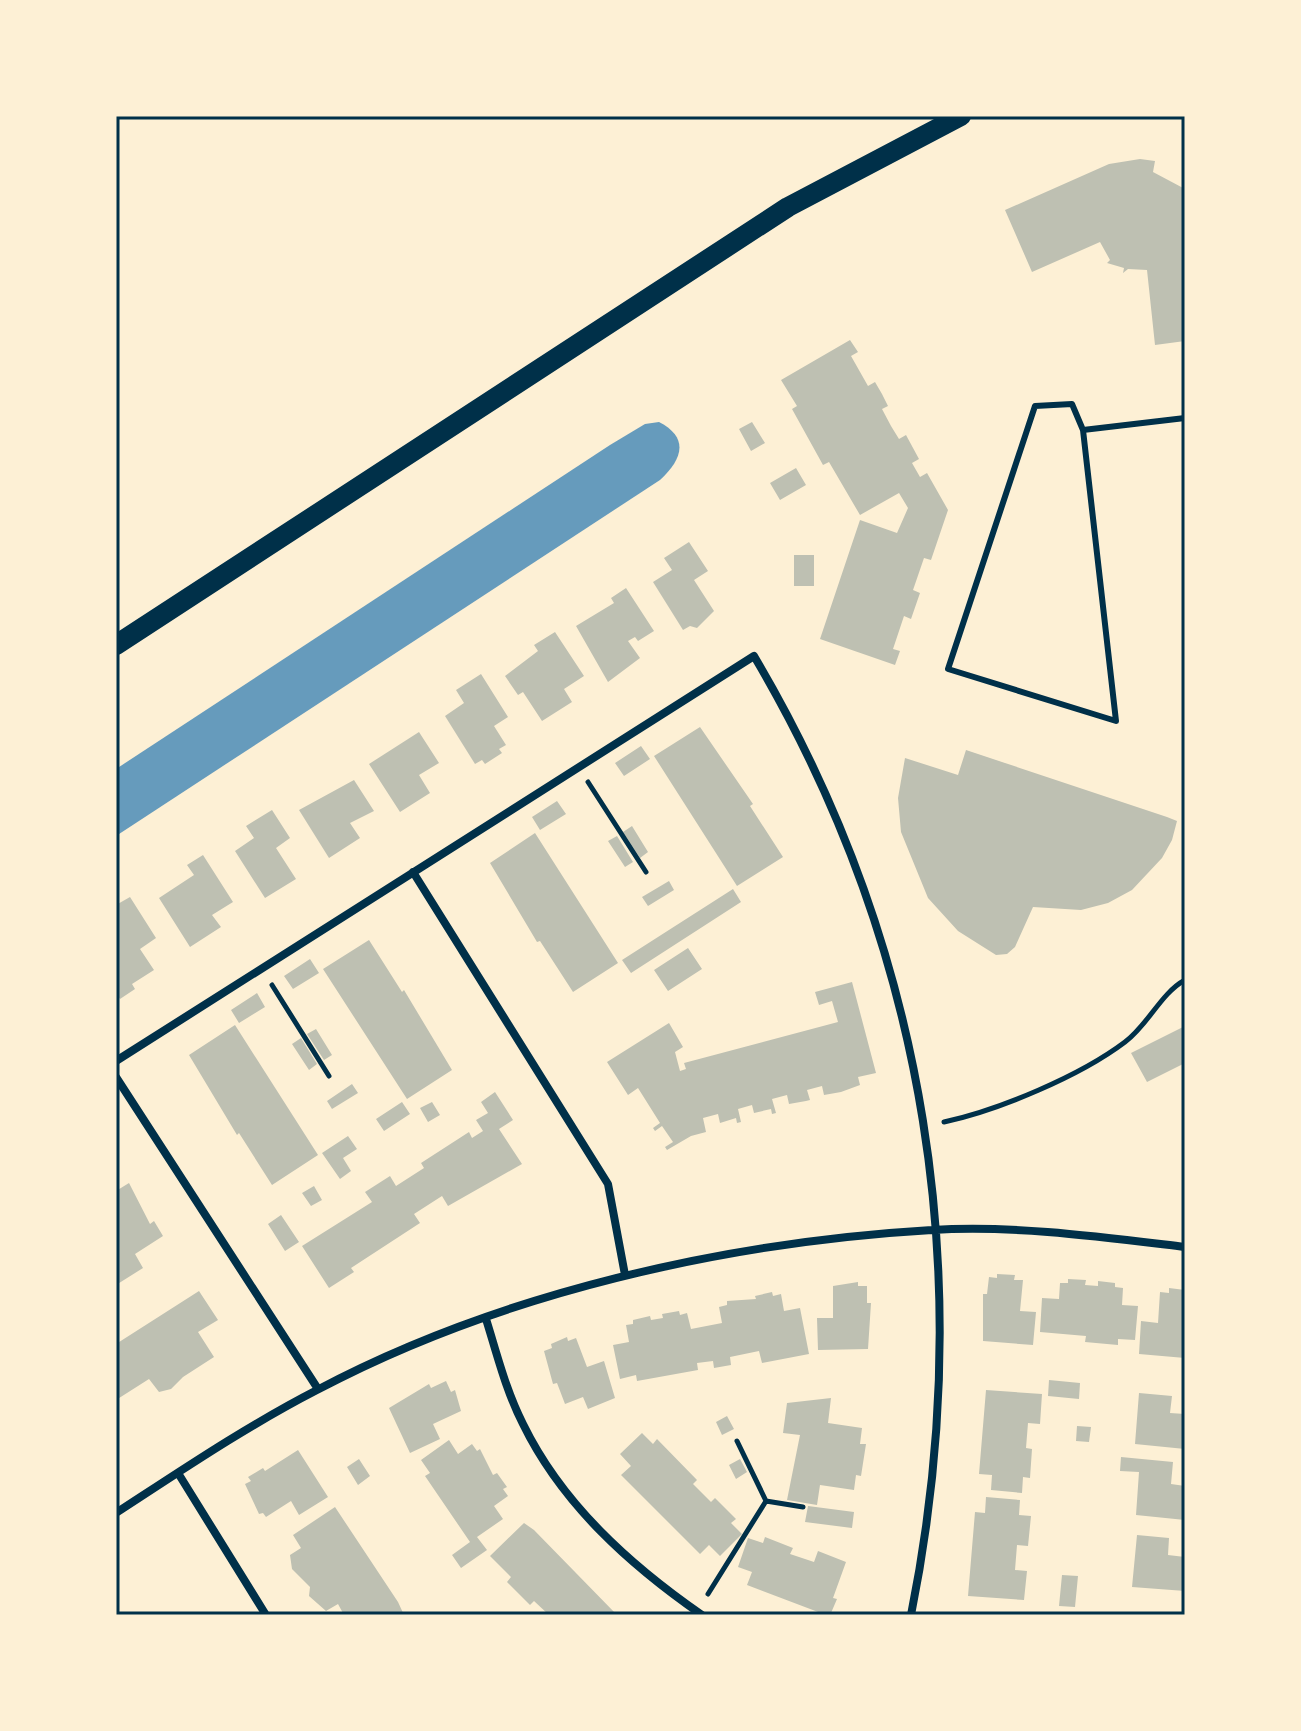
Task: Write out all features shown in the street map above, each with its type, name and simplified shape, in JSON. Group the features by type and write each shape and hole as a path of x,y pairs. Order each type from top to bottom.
{"main road":[{"path":"116,645 788,207 961,116"}],"street":[{"path":"116,1061 754,656 807,750 851,849 893,976 924,1127 940,1291 940,1423 925,1541 911,1615"},
{"path":"413,872 608,1184 625,1275"},
{"path":"116,1077 318,1389"},
{"path":"116,1513 318,1389 486,1319 625,1275 771,1248 934,1229 1093,1236 1185,1247"},
{"path":"486,1319 522,1423 546,1464 574,1502 622,1552 657,1584 700,1614"},
{"path":"178,1473 266,1615"}],"lane":[{"path":"1072,404 1083,430 1116,721 948,669 1035,406 1072,404"},
{"path":"1083,430 1185,418"}],"path":[{"path":"579,767 646,872"},
{"path":"261,969 329,1076"},
{"path":"924,1127 984,1113 1035,1091 1123,1044 1147,1023 1185,980"},
{"path":"737,1441 766,1501"},
{"path":"700,1614 766,1501"},
{"path":"766,1501 803,1507"}],"water":[{"path":"659,422 669,428 679,442 678,457 660,480 116,836 116,769 610,445 645,424"}],"building":[{"path":"1140,159 1155,161 1153,172 1185,189 1185,341 1155,345 1147,270 1128,269 1123,273 1124,268 1107,263 1110,260 1100,242 1032,272 1005,210 1109,164"},
{"path":"850,340 858,352 851,356 868,386 875,382 882,394 888,406 882,409 891,426 899,439 906,435 919,459 912,463 920,477 927,473 948,510 931,560 924,558 913,590 920,593 911,619 904,616 893,649 900,651 895,665 820,639 860,520 897,533 908,508 899,493 860,515 829,462 823,465 792,409 797,406 781,380"},
{"path":"752,422 765,443 751,451 739,429"},
{"path":"796,468 806,485 780,500 770,483"},
{"path":"689,542 708,571 694,580 714,611 697,628 690,626 683,630 653,582 672,570 664,558"},
{"path":"794,555 814,555 814,586 794,586"},
{"path":"626,588 654,631 638,641 635,637 628,641 640,658 608,682 576,626 614,603 611,598"},
{"path":"555,632 584,676 564,689 572,702 542,721 523,692 518,695 505,676 538,651 534,645"},
{"path":"481,674 508,717 494,726 506,745 499,749 502,753 485,764 482,760 475,764 445,716 464,703 456,690"},
{"path":"700,727 753,804 750,806 783,857 737,886 654,756"},
{"path":"419,732 439,763 419,775 430,793 400,812 369,764"},
{"path":"641,746 650,759 624,776 615,763"},
{"path":"966,750 1177,821 1172,840 1162,858 1132,890 1108,903 1081,910 1033,907 1015,947 1007,954 996,955 958,931 928,898 901,832 898,798 905,758 958,775"},
{"path":"354,780 374,811 350,823 360,838 329,858 299,810"},
{"path":"557,801 566,814 540,830 532,817"},
{"path":"272,810 290,838 276,848 296,879 265,898 235,851 254,838 246,826"},
{"path":"632,826 648,852 640,858 623,832"},
{"path":"535,833 618,963 573,992 540,941 537,942 490,863"},
{"path":"617,836 633,862 625,867 608,841"},
{"path":"203,855 233,902 212,915 221,927 190,947 159,898 194,875 187,865"},
{"path":"669,881 674,890 648,906 642,897"},
{"path":"733,889 741,902 631,973 622,960"},
{"path":"130,897 156,938 140,949 154,970 132,984 135,989 120,999 116,993 116,922 119,920 116,905"},
{"path":"369,940 402,992 404,990 452,1070 407,1099 323,969"},
{"path":"688,948 702,969 668,991 654,970"},
{"path":"310,959 319,973 293,989 284,976"},
{"path":"852,982 876,1073 858,1077 860,1085 841,1092 824,1095 822,1086 807,1090 810,1100 806,1101 789,1104 787,1095 772,1099 776,1113 772,1114 771,1109 754,1113 752,1105 738,1109 741,1122 737,1123 736,1118 720,1123 718,1114 703,1118 706,1132 691,1136 667,1150 665,1147 673,1142 662,1126 655,1131 653,1128 660,1123 638,1088 628,1095 607,1062 669,1023 683,1047 675,1052 680,1071 686,1069 684,1063 838,1022 832,1001 819,1005 815,992"},
{"path":"257,993 265,1007 239,1023 231,1010"},
{"path":"235,1025 318,1155 272,1185 239,1133 237,1135 189,1055"},
{"path":"1185,1026 1185,1063 1147,1082 1131,1053"},
{"path":"316,1029 332,1055 324,1060 307,1034"},
{"path":"301,1038 317,1064 309,1070 292,1044"},
{"path":"352,1084 358,1093 332,1109 327,1101"},
{"path":"495,1092 513,1120 499,1129 522,1164 448,1206 442,1196 414,1214 420,1223 351,1268 354,1272 329,1288 302,1246 372,1202 365,1192 390,1176 396,1186 424,1168 421,1163 469,1132 472,1138 483,1131 476,1120 488,1113 481,1102"},
{"path":"402,1102 410,1114 384,1131 376,1119"},
{"path":"432,1102 440,1115 428,1122 420,1108"},
{"path":"348,1136 357,1149 343,1158 351,1171 340,1179 322,1153"},
{"path":"129,1183 150,1224 154,1221 163,1236 135,1254 143,1268 116,1285 116,1191"},
{"path":"314,1186 322,1200 311,1206 302,1193"},
{"path":"281,1215 299,1242 285,1251 268,1224"},
{"path":"997,1274 1015,1275 1014,1280 1023,1280 1020,1311 1036,1312 1033,1345 983,1341 983,1294 987,1294 989,1277 997,1278"},
{"path":"1068,1279 1086,1280 1085,1285 1098,1286 1098,1281 1115,1283 1115,1287 1123,1288 1122,1305 1138,1306 1135,1340 1118,1339 1118,1345 1085,1342 1086,1336 1040,1332 1042,1298 1059,1299 1060,1283 1068,1283"},
{"path":"858,1282 858,1286 867,1286 867,1303 871,1303 868,1349 818,1350 817,1318 833,1318 833,1286"},
{"path":"1169,1288 1185,1290 1185,1358 1139,1354 1141,1321 1158,1323 1160,1292 1169,1293"},
{"path":"199,1291 218,1320 198,1332 214,1357 183,1377 171,1389 159,1392 149,1379 116,1400 116,1344"},
{"path":"772,1292 773,1296 781,1294 784,1311 800,1308 809,1354 762,1363 759,1351 730,1357 731,1365 714,1368 713,1361 697,1363 698,1370 637,1381 636,1375 620,1379 613,1345 629,1342 626,1325 633,1324 633,1320 650,1316 651,1320 663,1318 662,1314 679,1311 680,1315 687,1313 691,1329 722,1323 719,1307 727,1305 727,1301 756,1299 755,1296"},
{"path":"567,1337 568,1341 576,1338 587,1367 604,1361 615,1398 588,1409 583,1397 565,1404 557,1383 553,1384 544,1351"},
{"path":"1049,1380 1080,1383 1079,1399 1048,1396"},
{"path":"446,1381 451,1392 455,1390 461,1411 433,1424 440,1439 410,1453 389,1408 429,1384 431,1388"},
{"path":"986,1390 1042,1394 1040,1424 1028,1423 1026,1448 1032,1449 1030,1478 1023,1477 1022,1493 991,1490 992,1475 979,1474"},
{"path":"1139,1393 1172,1396 1170,1413 1185,1414 1185,1449 1135,1444"},
{"path":"831,1398 828,1423 862,1428 860,1444 866,1444 861,1476 856,1475 854,1490 820,1485 817,1505 787,1500 800,1435 783,1433 787,1403"},
{"path":"727,1416 734,1429 722,1435 716,1422"},
{"path":"1077,1426 1091,1427 1089,1442 1076,1441"},
{"path":"642,1433 653,1444 657,1439 697,1480 693,1484 711,1502 715,1498 736,1519 731,1523 742,1534 720,1556 709,1545 700,1554 621,1475 631,1466 620,1454"},
{"path":"449,1440 458,1454 472,1444 477,1451 480,1449 493,1475 497,1473 507,1487 503,1489 508,1496 494,1506 503,1519 477,1537 487,1550 461,1568 452,1555 470,1542 425,1476 430,1473 421,1460"},
{"path":"298,1450 328,1497 299,1515 291,1501 266,1517 263,1513 259,1514 245,1484 251,1481 248,1477 263,1468 265,1471"},
{"path":"1121,1457 1173,1462 1171,1484 1185,1486 1185,1520 1136,1515 1139,1472 1120,1471"},
{"path":"359,1459 370,1476 358,1485 347,1467"},
{"path":"740,1459 747,1472 736,1479 729,1465"},
{"path":"986,1497 1020,1500 1019,1515 1031,1516 1028,1546 1017,1545 1015,1570 1027,1571 1024,1600 968,1596 975,1512 985,1513"},
{"path":"808,1506 854,1512 852,1528 805,1522"},
{"path":"335,1507 404,1615 344,1615 338,1604 326,1611 309,1596 310,1587 292,1569 290,1555 301,1548 293,1535"},
{"path":"524,1523 617,1615 549,1615 534,1601 530,1605 507,1582 511,1577 490,1556"},
{"path":"1137,1535 1169,1538 1168,1555 1185,1557 1185,1591 1132,1587"},
{"path":"765,1537 793,1548 790,1554 814,1562 818,1551 846,1562 831,1613 826,1615 747,1585 752,1572 738,1567 748,1538 763,1543"},
{"path":"1062,1575 1078,1576 1075,1607 1059,1606"}]}
